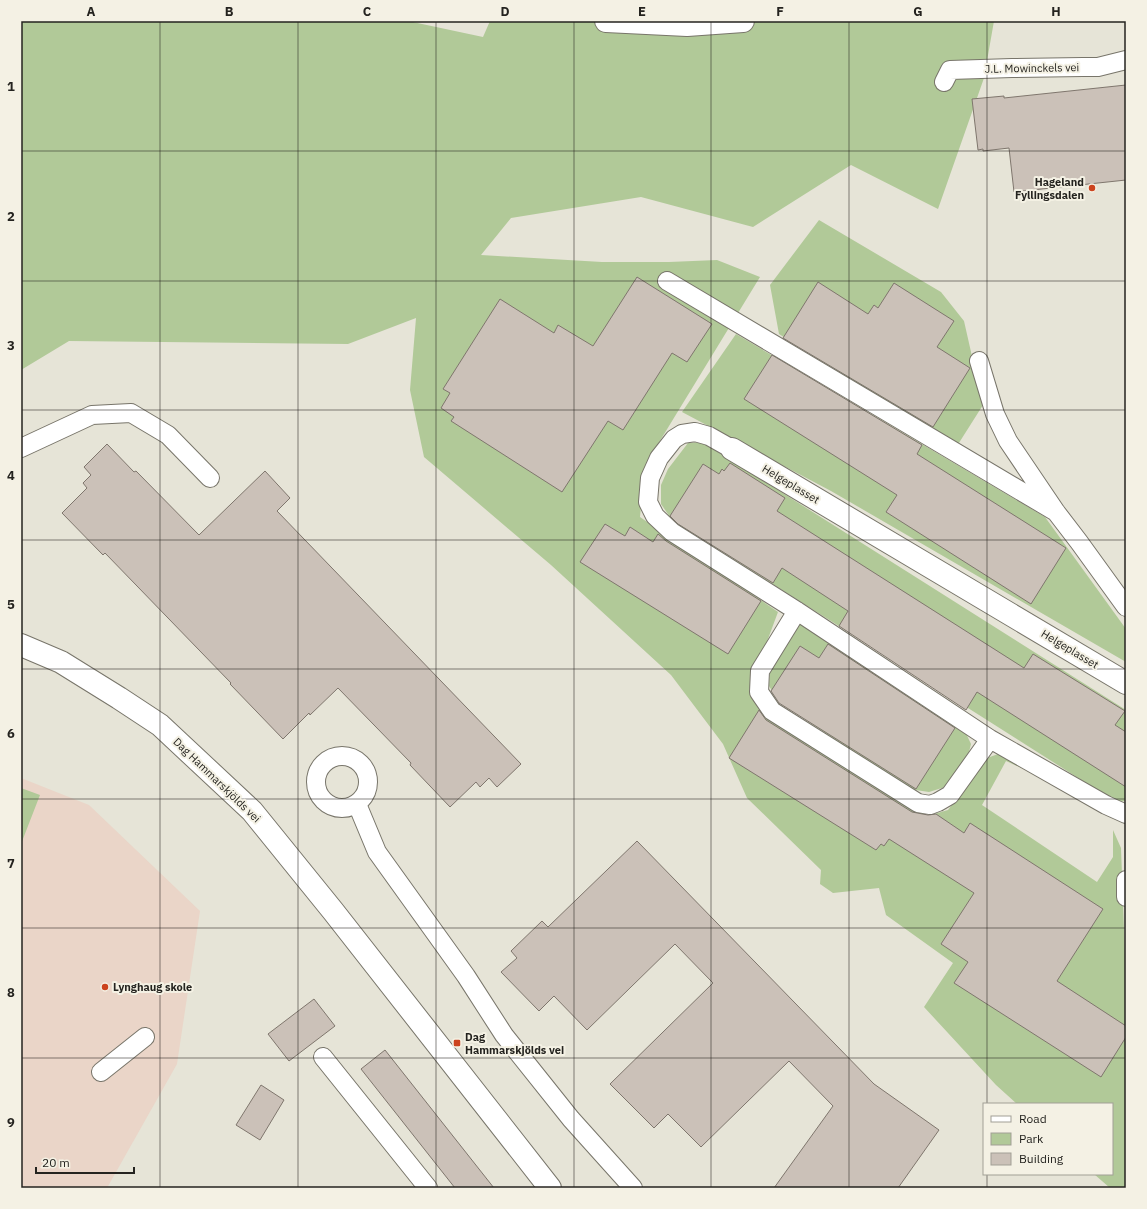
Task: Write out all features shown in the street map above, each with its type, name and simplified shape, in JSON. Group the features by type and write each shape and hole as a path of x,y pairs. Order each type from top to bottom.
{"main road":[{"path":"606,21 687,25 743,21"},
{"name":"Helgeplasset","path":"732,449 1126,683"},
{"name":"Dag Hammarskjölds vei","path":"21,645 60,662 160,725 252,811 333,911 550,1188"}],"lane":[{"name":"J.L. Mowinckels vei","path":"944,82 950,70 1083,68 1126,60"},
{"path":"667,281 1056,512"},
{"path":"979,361 994,414 1001,427 1024,465 1056,512 1080,542 1126,607"},
{"path":"21,448 92,415 131,413 168,435 210,478"},
{"name":"Helgeplasset","path":"732,449 709,436 695,432 682,434 674,440 659,458 650,478 648,502 655,516 672,532 796,611 990,739 1106,805 1126,814"},
{"path":"796,611 760,671 759,692 772,711 918,803 930,805 950,795 990,739"},
{"path":"357,804 377,852 466,976 504,1035 571,1119 633,1188"},
{"path":"1126,880 1126,897"},
{"path":"101,1072 145,1037"},
{"path":"323,1057 428,1188"}],"shaded area":[{"name":"Lynghaug skole","path":"21,778 89,805 200,911 177,1064 107,1188 21,1188"}],"green space":[{"path":"21,21 408,21 483,37 490,21 994,21 984,78 938,209 851,165 753,227 641,197 511,218 481,255 602,262 717,260 760,277 658,444 643,486 640,517 778,612 749,690 927,816 948,810 987,758 1001,753 1030,766 1026,770 1006,761 982,805 1097,882 1113,857 1113,830 1121,848 1126,983 1126,1188 1110,1188 1095,1175 1113,1175 1113,1103 1016,1103 996,1085 924,1007 953,963 886,915 879,888 833,893 820,884 821,870 747,798 723,744 671,675 551,565 424,457 410,390 416,318 348,344 69,341 21,370"},
{"path":"819,220 941,292 964,321 983,405 957,446 779,334 770,285"},
{"path":"736,334 1045,517 1126,629 1126,662 831,491 682,412"},
{"path":"702,442 1126,710 1126,801 1116,802 672,520 661,504 661,485 668,469 688,443"},
{"path":"801,619 963,727 971,744 968,756 945,787 929,792 909,789 779,702 769,686 770,670"},
{"path":"21,788 40,795 21,844"}],"building":[{"path":"1126,85 1126,180 1014,192 1009,148 983,151 983,149 978,150 972,99 1004,96 1004,98"},
{"path":"637,277 712,324 687,362 672,353 623,430 608,421 562,492 451,421 454,417 441,408 450,393 443,389 500,299 554,333 558,325 593,346"},
{"path":"818,282 868,314 874,305 878,308 894,283 954,321 937,347 970,368 933,427 783,338"},
{"path":"772,355 922,445 917,454 1066,548 1031,604 886,512 897,495 744,399"},
{"path":"107,444 199,535 265,471 290,498 277,511 521,764 497,787 489,778 480,787 476,782 450,807 410,765 411,763 338,688 310,715 309,713 283,739 105,553 103,555 62,513 87,488 83,483 91,475 84,467"},
{"path":"730,463 785,498 777,511 1024,668 1033,654 1125,711 1115,725 1126,732 1126,787 977,692 966,710 839,626 848,611 782,568 773,583 678,524 670,516 703,464 719,474 722,469 724,471"},
{"path":"605,524 625,536 630,527 653,542 658,534 666,541 761,601 728,654 580,562"},
{"path":"828,644 955,728 916,789 779,703 771,691 800,646 819,658"},
{"path":"759,710 766,720 912,812 928,815 936,814 964,833 970,823 1103,909 1057,981 1126,1026 1126,1037 1101,1077 954,983 968,962 941,944 974,893 889,839 884,846 881,844 876,850 729,758"},
{"path":"637,841 874,1084 939,1130 898,1188 774,1188 833,1106 789,1061 701,1147 668,1114 654,1128 610,1084 713,983 675,944 587,1030 554,996 539,1011 501,972 517,958 511,951 542,921 548,927"},
{"path":"314,999 335,1026 289,1061 268,1034"},
{"path":"385,1050 494,1188 455,1188 361,1069"},
{"path":"261,1085 284,1100 260,1140 236,1125"}],"place":[{"name":"Hageland Fyllingsdalen","path":"1092,188"},
{"name":"Lynghaug skole","path":"105,987"},
{"name":"Dag Hammarskjölds vei","path":"457,1043"}]}
